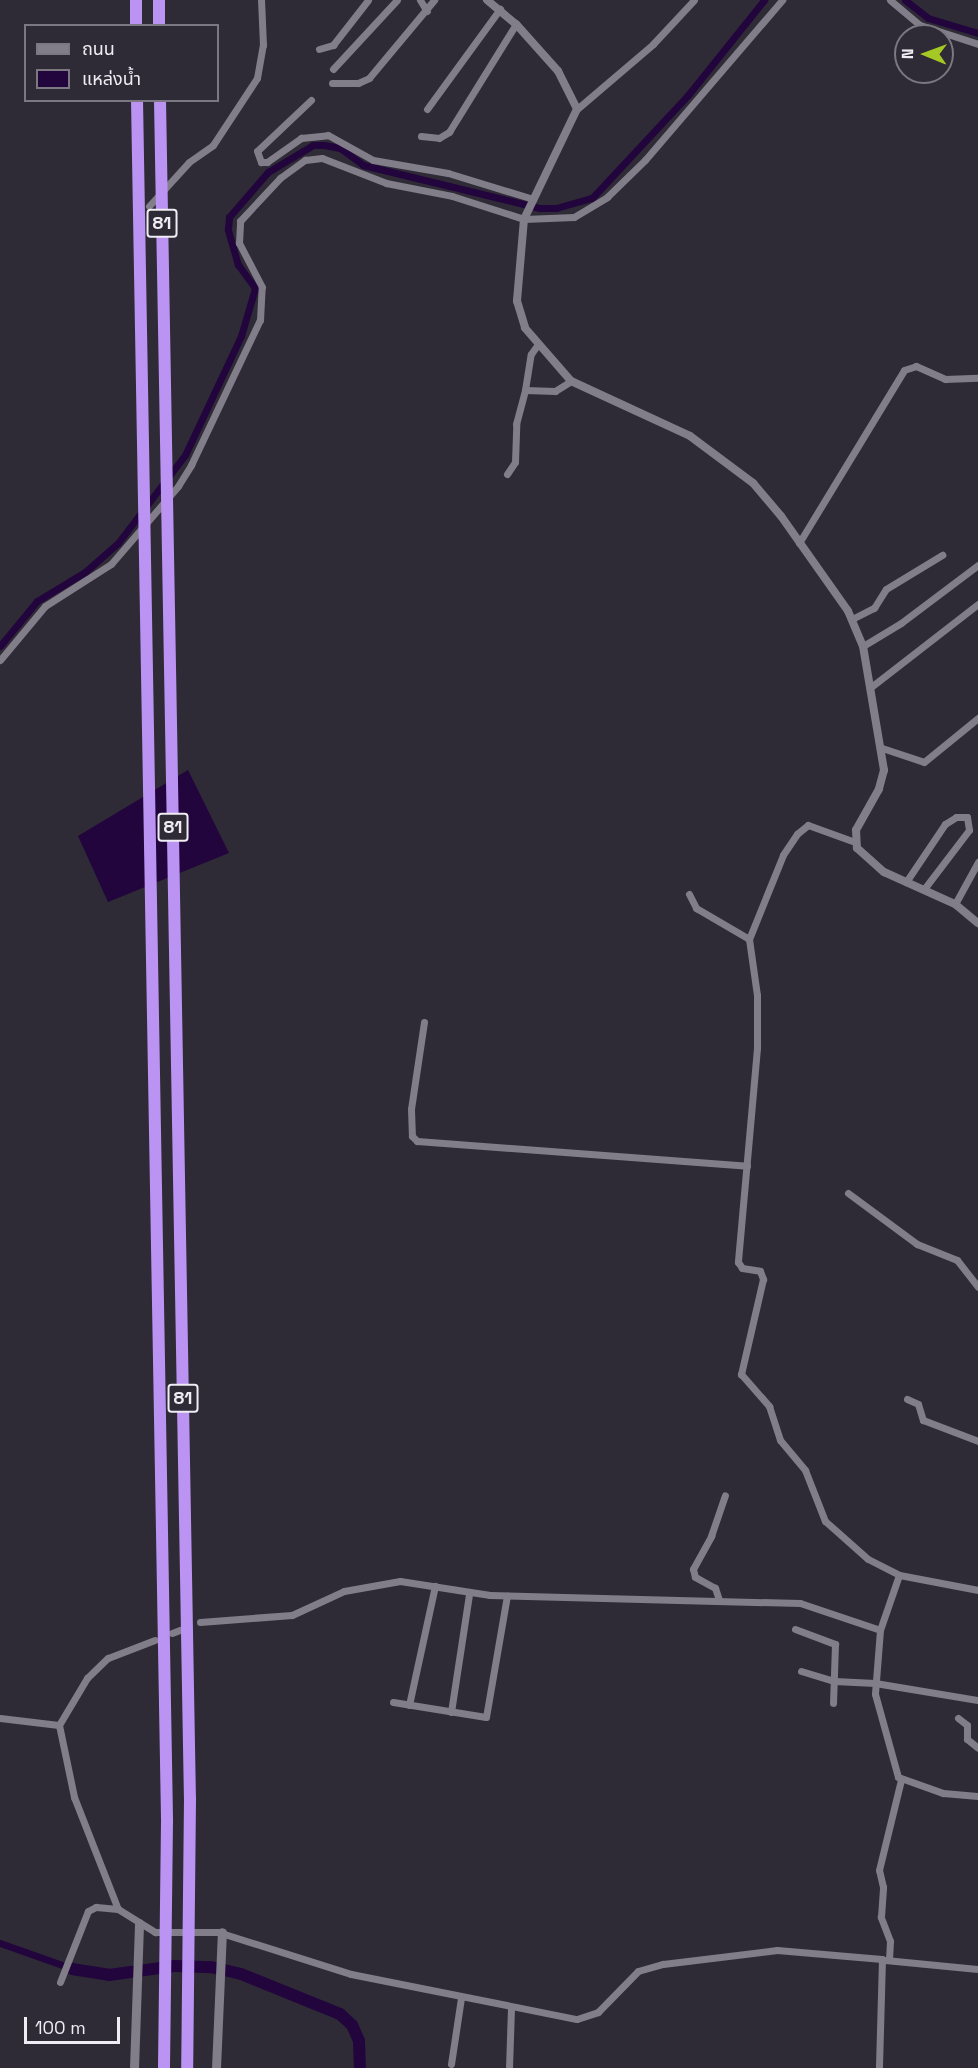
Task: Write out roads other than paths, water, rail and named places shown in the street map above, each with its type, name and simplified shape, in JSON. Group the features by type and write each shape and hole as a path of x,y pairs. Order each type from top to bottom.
{"highway":[{"path":"136,0 136,24"},
{"path":"159,0 159,24"},
{"name":"81","path":"136,102 167,1908 164,2068"},
{"name":"81","path":"160,102 191,1906 187,2068"}],"main road":[{"path":"134,2068 139,1923"},
{"path":"216,2068 222,1932"}],"street":[{"path":"149,206 189,162 217,140 256,78 263,45 261,0"},
{"path":"319,49 333,45 368,0"},
{"path":"333,69 397,0"},
{"path":"420,0 427,11"},
{"path":"332,83 364,82 427,11 434,0"},
{"path":"488,0 516,24 558,71 577,109"},
{"path":"694,0 654,44 577,109 525,217 517,301 520,319 538,344 571,381 671,426 713,452 765,496 852,619 863,646 871,687 882,748 883,780 859,824 855,842"},
{"path":"0,660 45,606 111,564 178,486 191,465 261,320 262,287 239,243 240,220 280,178 305,160 322,158 386,183 452,196 525,217 574,217 607,197 675,128 782,0"},
{"path":"890,0 920,24 978,44"},
{"path":"428,109 500,9"},
{"path":"421,136 439,138 449,132 516,24"},
{"path":"311,100 258,151 261,162 267,162 301,138 328,135 373,160 448,173 532,200"},
{"path":"507,474 515,462 516,424 531,354 538,344"},
{"path":"799,543 904,370 916,366 945,379 978,378"},
{"path":"525,390 555,391 571,381"},
{"path":"852,619 874,608 886,589 942,555"},
{"path":"863,646 895,628 978,565"},
{"path":"871,687 978,604"},
{"path":"882,748 924,762 978,718"},
{"path":"906,882 945,824 956,817 967,817 969,830 924,889"},
{"path":"978,923 956,904 871,864 855,842 808,825 797,834 783,855 749,939 757,995 757,1048 738,1262 742,1268 760,1271 763,1279 741,1374 769,1406 780,1440 805,1470 825,1521 868,1559 899,1575 978,1590"},
{"path":"956,904 978,862"},
{"path":"690,894 696,908 749,939"},
{"path":"424,1022 411,1108 412,1136 417,1141 747,1167"},
{"path":"848,1193 912,1240 957,1260 978,1287"},
{"path":"907,1399 918,1404 923,1420 978,1441"},
{"path":"719,1600 715,1588 695,1577 693,1569 711,1536 725,1495"},
{"path":"879,2068 886,1960 890,1941 881,1917 883,1887 879,1870 894,1824 902,1780 890,1758 875,1700 875,1683 880,1630 899,1575"},
{"path":"200,1622 292,1615 344,1591 386,1582 435,1587 469,1594 803,1604 880,1630"},
{"path":"409,1705 435,1587"},
{"path":"451,1712 469,1594"},
{"path":"393,1702 487,1716 507,1596"},
{"path":"795,1629 834,1641 833,1703"},
{"path":"172,1633 180,1630"},
{"path":"118,1909 74,1797 60,1725 87,1678 108,1658 155,1640"},
{"path":"801,1671 834,1681 875,1683 978,1700"},
{"path":"0,1718 60,1725"},
{"path":"958,1718 967,1725 967,1739 978,1748"},
{"path":"902,1780 943,1793 978,1796"},
{"path":"60,1982 91,1907 118,1909 139,1923 161,1933 222,1932 327,1969 560,2018 589,2018 638,1971 663,1964 777,1950 978,1969"},
{"path":"451,2064 460,1998"},
{"path":"508,2068 511,2008"}],"water":[{"path":"188,770 229,853 108,902 78,836"}],"waterway":[{"path":"0,646 37,601 85,572 118,543 185,455 241,336 255,288 238,265 228,229 229,217 268,172 313,145 324,145 340,148 363,165 540,208 556,208 592,198 688,95 764,0"},
{"path":"905,0 928,18 978,33"},
{"path":"0,1943 62,1965"},
{"path":"72,1969 109,1975 175,1966 211,1967 241,1974 340,2014 352,2025 359,2041 360,2068"}]}
